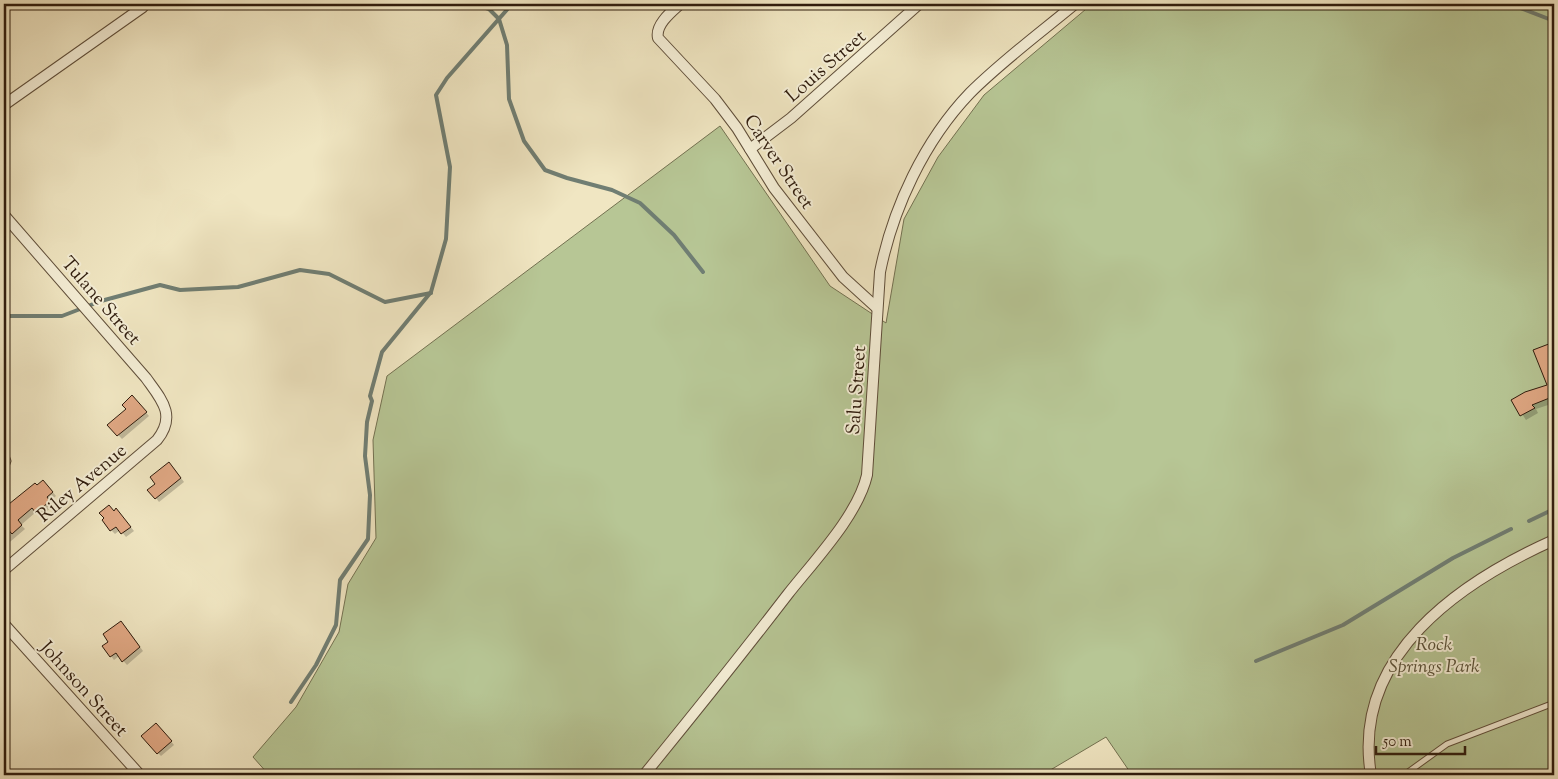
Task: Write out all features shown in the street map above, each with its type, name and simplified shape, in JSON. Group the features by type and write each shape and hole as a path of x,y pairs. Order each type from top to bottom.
{"street":[{"name":"Carver Street","path":"680,4 662,22 657,31 658,38 715,99 750,149 774,188 843,277 877,308"},
{"name":"Louis Street","path":"750,149 791,118 919,4"},
{"name":"Salu Street","path":"644,775 857,503 867,475 880,272 890,233 907,188 931,145 968,95 989,75 1075,4"},
{"path":"4,105 143,7"},
{"name":"Tulane Street","path":"4,215 146,378 160,398 166,412"},
{"name":"Riley Avenue","path":"4,570 157,440 166,426 166,412"},
{"path":"1372,775 1369,739 1372,721 1387,675 1400,652 1418,630 1455,595 1506,563 1554,540"},
{"name":"Johnson Street","path":"4,624 140,775"}],"lane":[{"path":"4,450 8,461 4,472"},
{"path":"1404,775 1447,744 1554,703"}],"green space":[{"name":"Rock Springs Park","path":"1092,4 1554,4 1554,775 1132,775 1106,737 1042,775 269,775 253,757 296,707 339,632 348,584 376,538 373,440 387,376 720,126 830,286 886,323 904,219 938,157 984,95"}],"building":[{"path":"1554,342 1554,402 1552,397 1532,405 1535,408 1520,416 1511,400 1525,392 1547,385 1533,350"},
{"path":"132,395 147,412 117,436 107,425 126,409 122,405"},
{"path":"169,462 181,478 155,499 147,490 155,484 150,477"},
{"path":"43,480 53,492 47,497 50,501 36,513 32,508 18,520 22,525 12,534 4,525 4,508 35,483 37,485"},
{"path":"109,505 114,511 116,508 131,527 121,534 116,527 110,531 102,520 104,518 99,513"},
{"path":"121,621 140,647 122,662 116,653 110,657 102,646 108,642 103,634"},
{"path":"156,723 172,741 157,754 141,736"}],"waterway":[{"path":"475,4 489,9 499,19 507,45 509,99 524,141 545,170 612,190 640,203 674,235 703,272"},
{"path":"291,702 316,665 336,625 340,580 368,539 370,495 365,456 367,422 372,401 370,396 382,352 431,292 446,239 450,167 436,95 447,78 512,4"},
{"path":"1510,4 1554,21"},
{"path":"4,316 62,316 101,301 160,285 180,290 238,287 300,270 329,274 385,302 431,293"},
{"path":"1529,521 1554,509"},
{"path":"1256,661 1343,625 1453,558 1511,529"}]}
